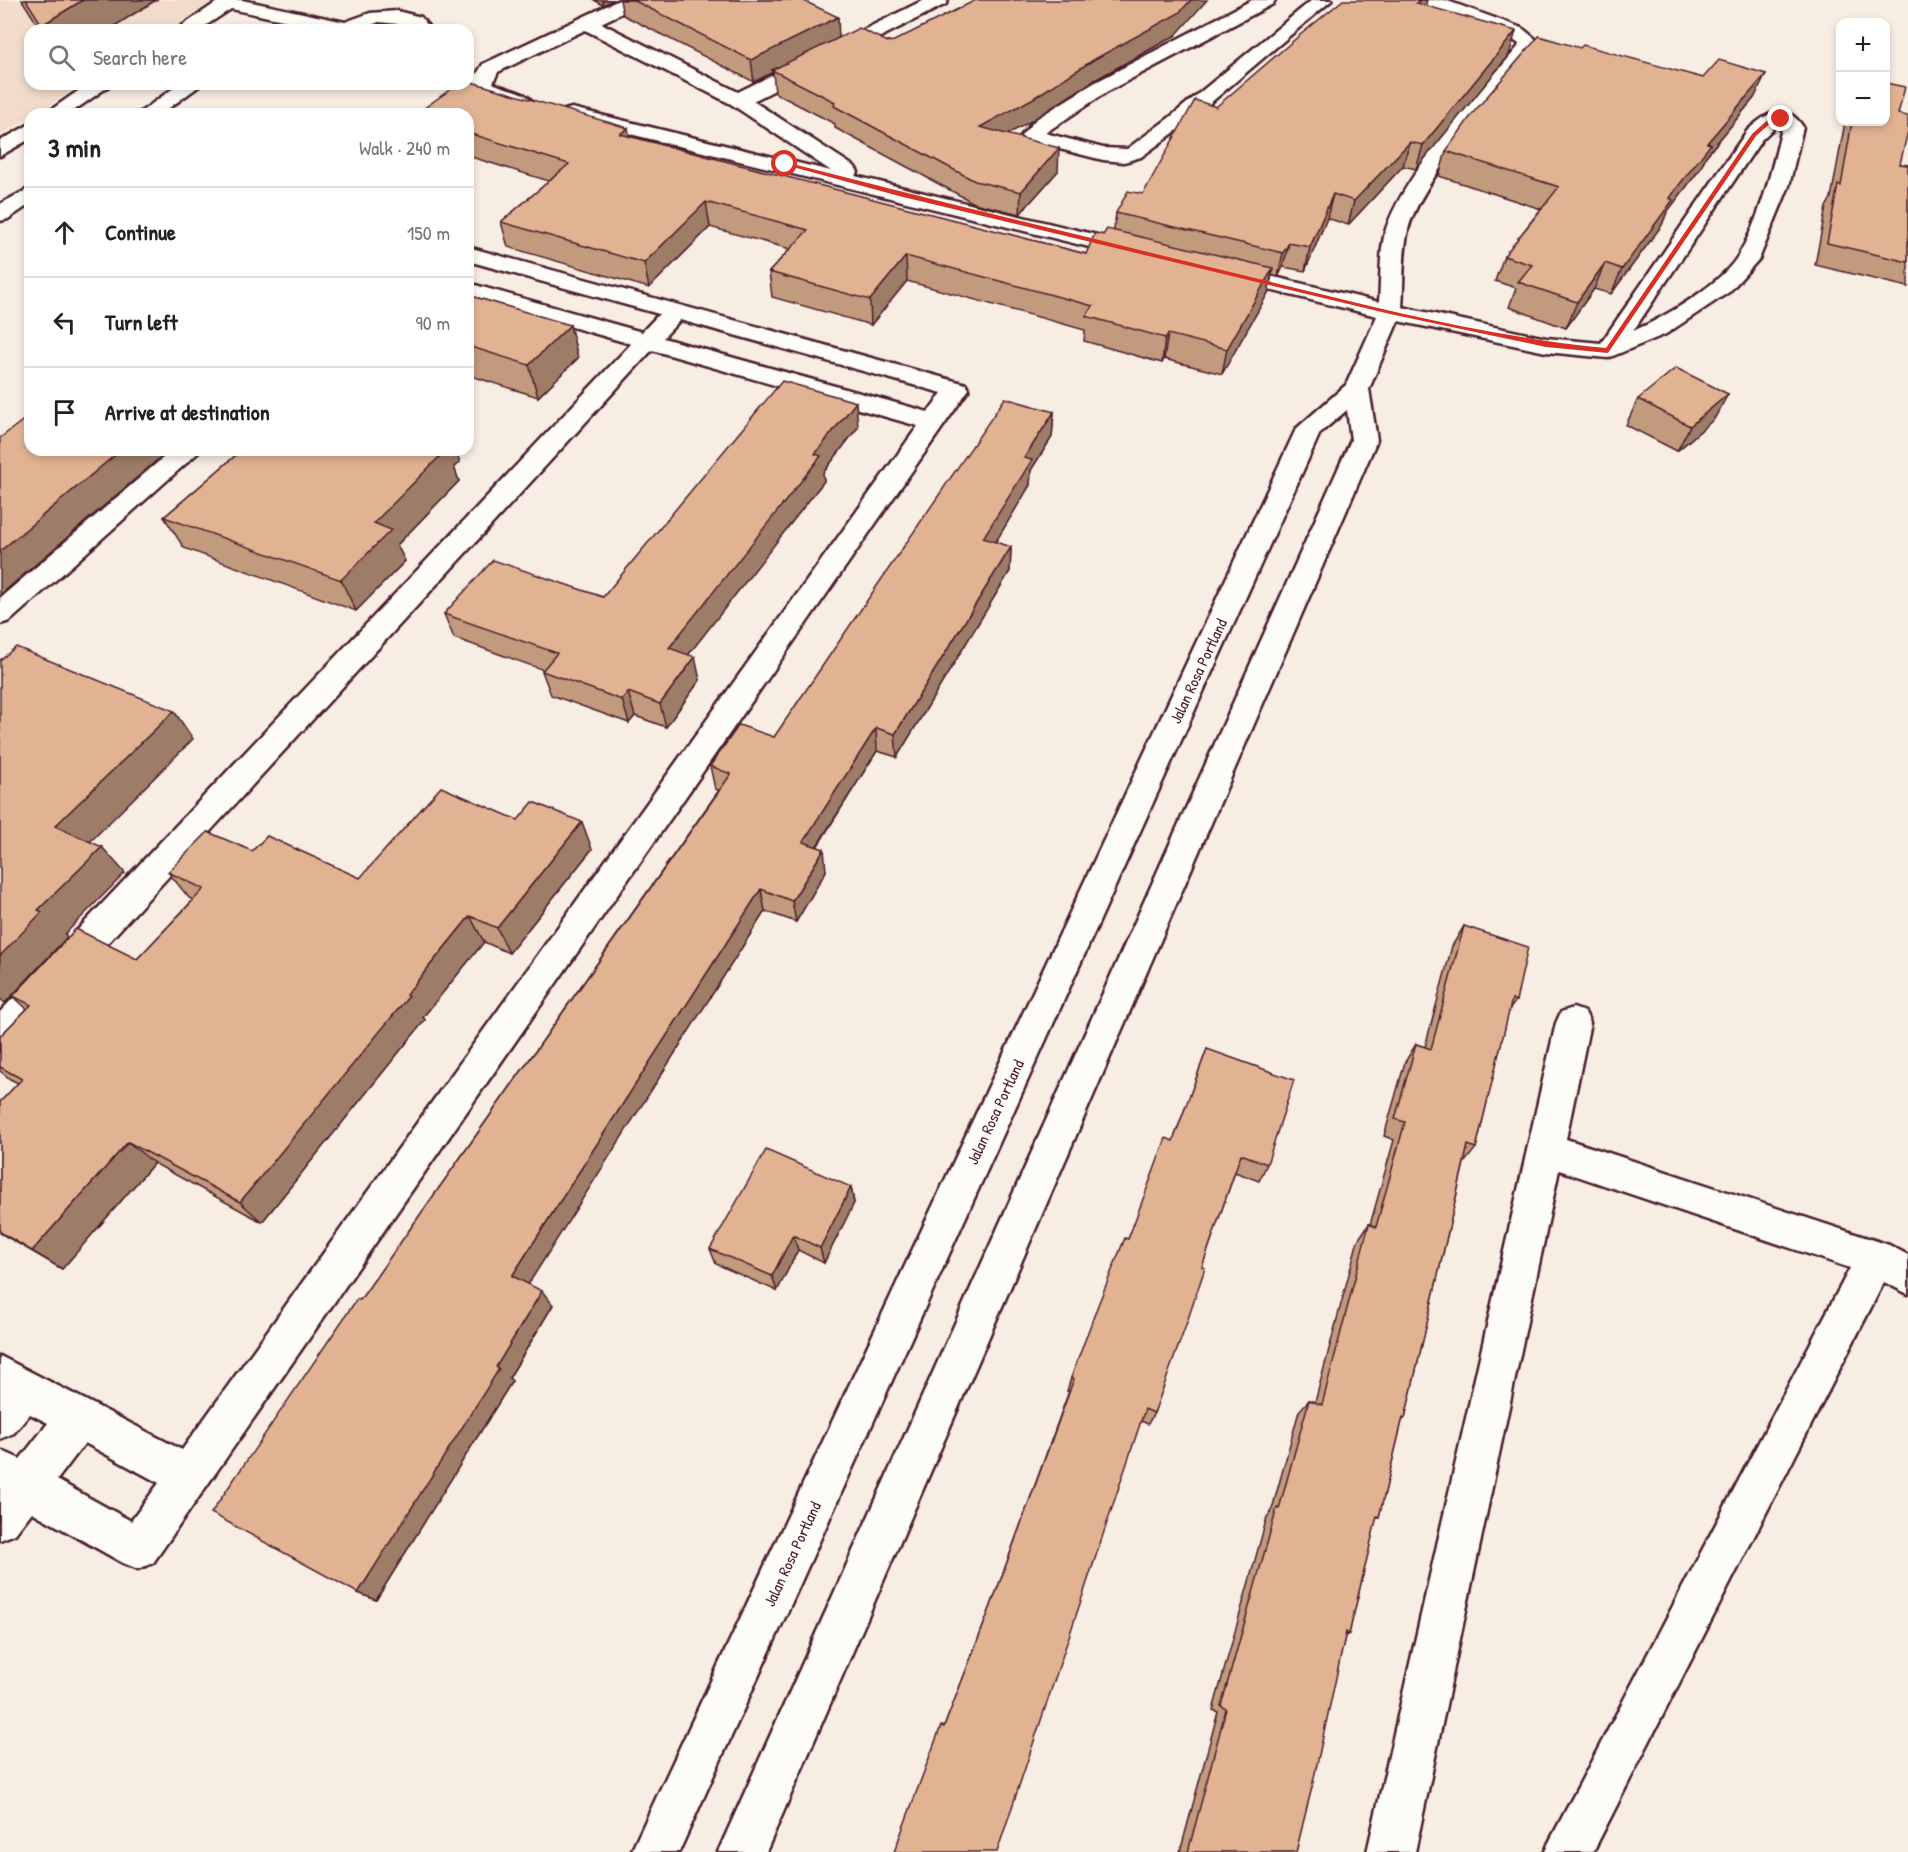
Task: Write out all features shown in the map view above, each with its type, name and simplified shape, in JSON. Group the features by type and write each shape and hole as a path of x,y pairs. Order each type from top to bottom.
{"street":[{"path":"281,24 323,0"},
{"path":"634,0 490,68 483,80 483,86 489,90 548,108 1160,257"},
{"path":"738,100 939,0"},
{"path":"1266,0 1114,79 1042,123 1031,136 1103,154 1124,156 1134,153 1176,122 1323,0"},
{"name":"Jalan Rosa Portland","path":"655,1852 1310,429 1357,389 1390,312 1397,230 1417,189 1454,137 1528,48 1529,42 1521,34 1428,0"},
{"path":"196,24 231,2 326,24"},
{"path":"358,24 368,19 394,16 414,21 416,24"},
{"path":"584,22 738,100 871,187"},
{"path":"474,63 490,68"},
{"path":"65,108 93,90"},
{"path":"157,108 183,90"},
{"path":"1206,268 1390,312 1546,345 1608,351 1658,329 1721,287 1748,259 1778,186 1793,128 1788,122 1773,118 1754,135 1608,351"},
{"path":"0,150 24,134"},
{"path":"0,214 24,198"},
{"path":"13,1478 138,1548 957,389 474,256"},
{"path":"474,292 934,422"},
{"path":"0,1036 675,311"},
{"path":"742,1852 1364,440 1357,389"},
{"path":"0,614 181,456"},
{"path":"1391,1852 1573,1023"},
{"path":"1546,1149 1892,1266 1568,1852"},
{"path":"0,1419 12,1382 189,1476"},
{"path":"0,1519 13,1478 79,1417"}],"shaded area":[{"path":"0,0 225,0 185,24 24,24 24,90 75,90 45,108 24,108 24,121 0,135"}],"building":[{"path":"26,0 83,0 44,24 41,24"},
{"path":"633,0 802,0 838,17 751,60"},
{"path":"976,0 1191,0 1179,13 1095,59 1032,99 980,127 1059,148 1021,192 975,181 834,106 835,102 772,70 859,28 888,42 894,41"},
{"path":"1343,0 1420,0 1416,3 1516,31 1423,145 1410,142 1354,201 1333,194 1310,247 1289,243 1283,253 1116,213 1128,191 1143,194 1195,100 1216,107"},
{"path":"1539,36 1580,48 1583,45 1703,78 1719,60 1766,74 1707,143 1711,144 1669,198 1673,200 1622,269 1605,263 1577,302 1518,282 1532,265 1504,256 1559,187 1446,151 1473,113"},
{"path":"474,83 628,128 620,134 1086,254 1095,233 1103,235 1107,229 1273,268 1227,349 1168,334 1165,338 1086,316 1093,306 906,256 870,300 769,272 808,230 706,202 644,263 501,222 569,164 474,135 474,108 424,108 450,90 474,90"},
{"path":"1890,84 1905,87 1898,114 1908,116 1908,131 1900,164 1908,165 1908,262 1827,243 1838,185 1841,186 1851,126 1890,126"},
{"path":"474,297 570,325 529,365 474,348"},
{"path":"1676,368 1728,394 1690,426 1638,399"},
{"path":"782,381 856,402 815,454 821,456 669,648 695,657 660,704 628,692 622,700 542,671 557,653 444,614 493,560 603,597"},
{"path":"1005,398 1054,412 1024,458 1032,460 983,538 1011,547 895,734 876,728 803,842 824,849 792,901 761,889 512,1276 542,1291 496,1367 499,1369 358,1593 211,1513 357,1299 360,1300 731,774 710,766 739,725 774,737"},
{"path":"24,420 24,456 114,456 0,551 0,438"},
{"path":"235,456 440,456 374,523 391,530 341,580 164,517"},
{"path":"16,647 174,711 55,826 102,847 38,910 42,912 0,956 0,660"},
{"path":"441,787 518,820 533,802 582,822 497,928 470,916 406,995 409,996 240,1202 128,1142 32,1251 0,1232 0,1102 22,1079 0,1067 0,1036 31,1005 13,996 76,929 137,959 204,889 168,872 208,832 252,851 267,836 360,878"},
{"path":"1464,926 1528,947 1516,1001 1512,999 1476,1148 1468,1145 1405,1418 1403,1417 1379,1517 1377,1516 1349,1634 1346,1632 1296,1852 1188,1852 1226,1709 1221,1706 1309,1400 1322,1405 1369,1224 1376,1227 1405,1122 1395,1119 1416,1044 1431,1049"},
{"path":"1207,1049 1294,1080 1267,1164 1241,1154 1202,1267 1205,1268 1185,1328 1154,1413 1145,1409 997,1852 894,1852 941,1726 944,1727 991,1606 1074,1379 1071,1378 1098,1305 1125,1238 1128,1239 1166,1138 1173,1141"},
{"path":"766,1150 851,1187 820,1248 793,1235 772,1276 710,1249"}],"route":[{"path":"785,164 899,194 1390,312 1546,345 1608,351 1754,135 1773,118 1781,119"}]}
